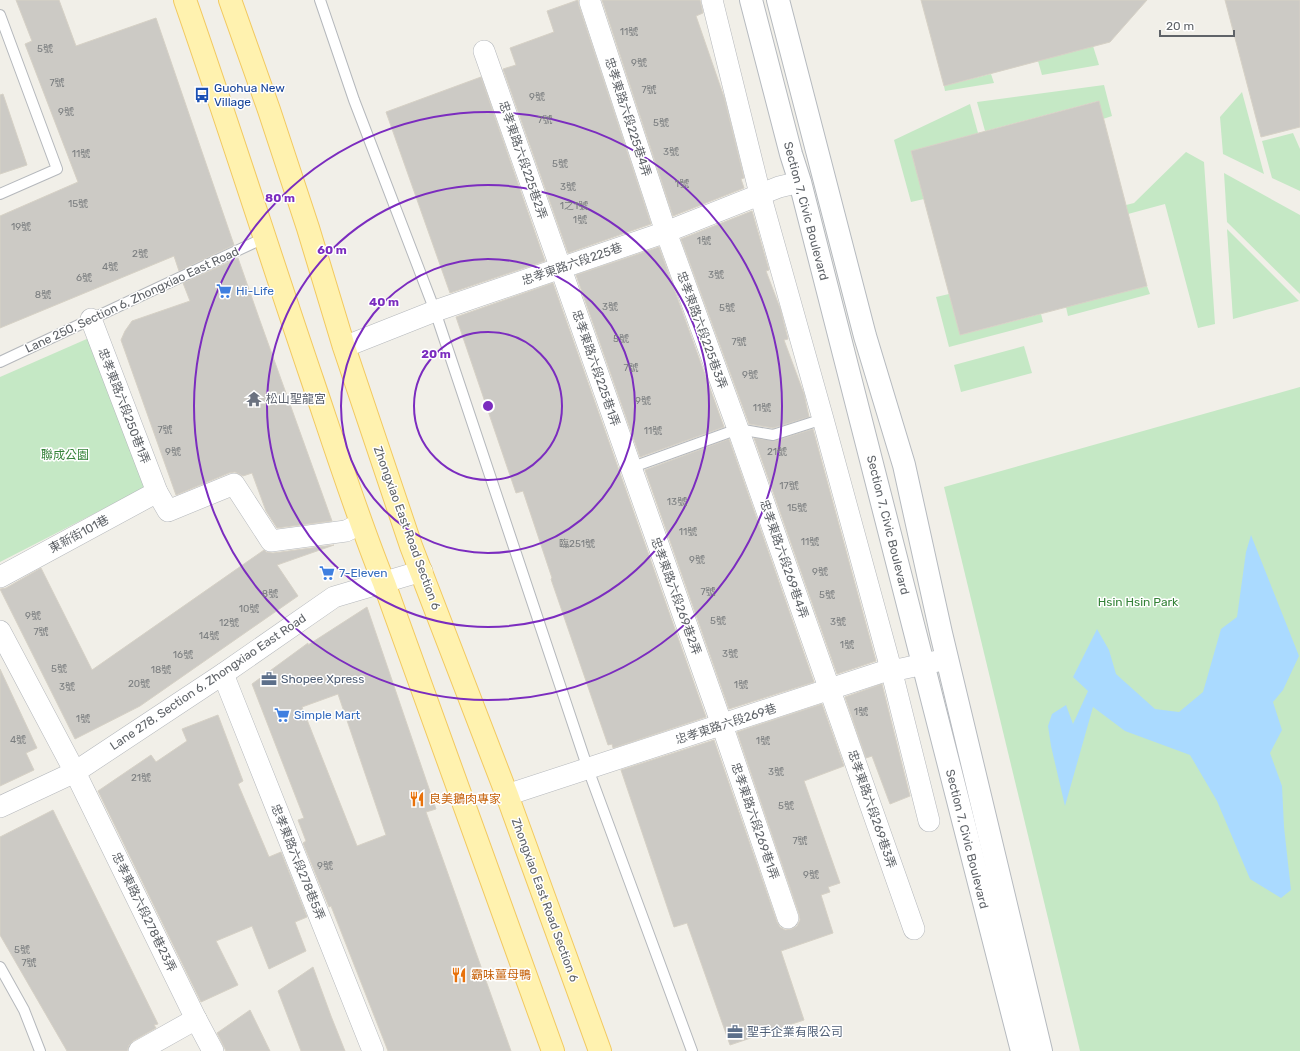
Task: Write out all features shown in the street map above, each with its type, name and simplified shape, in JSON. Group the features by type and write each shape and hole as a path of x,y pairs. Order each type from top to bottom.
{"main road":[{"path":"185,0 216,88 264,238 360,524 384,583 553,1051"},
{"name":"Zhongxiao East Road Section 6","path":"230,0 269,110 308,228 344,347 411,546 422,571 507,795 600,1051"}],"street":[{"path":"712,0 760,194 891,669 929,821"},
{"name":"Section 7, Civic Boulevard","path":"751,0 791,154 800,182 1022,1051"},
{"name":"Section 7, Civic Boulevard","path":"778,0 865,336 904,465 947,659 1041,1051"},
{"name":"忠孝東路六段225巷4弄","path":"590,2 666,232"},
{"name":"忠孝東路六段225巷2弄","path":"484,51 561,268"},
{"name":"忠孝東路六段225巷","path":"344,347 435,311 666,232 760,194 779,187 800,182"},
{"name":"忠孝東路六段225巷3弄","path":"666,232 738,429"},
{"name":"忠孝東路六段225巷1弄","path":"561,268 630,468"},
{"name":"忠孝東路六段250巷1弄","path":"91,319 157,492 168,510 234,484 271,540 346,531 360,524"},
{"name":"忠孝東路六段269巷4弄","path":"738,429 830,689"},
{"name":"忠孝東路六段269巷2弄","path":"630,468 722,725"},
{"name":"東新街101巷","path":"0,577 157,492"},
{"name":"Lane 278, Section 6, Zhongxiao East Road","path":"0,807 76,772 223,674 334,597 422,571"},
{"name":"忠孝東路六段278巷23弄","path":"0,631 76,772 213,1051"},
{"name":"忠孝東路六段269巷","path":"507,795 891,669 901,669 947,659"},
{"name":"忠孝東路六段278巷5弄","path":"223,674 373,1051"},
{"name":"忠孝東路六段269巷3弄","path":"830,689 914,929"},
{"name":"忠孝東路六段269巷1弄","path":"722,725 788,918"},
{"path":"138,1051 196,1019"}],"lane":[{"path":"320,0 354,100 435,311 588,769 692,1051"},
{"path":"0,14 58,169 0,194"},
{"name":"Lane 250, Section 6, Zhongxiao East Road","path":"0,362 264,238"},
{"path":"630,468 738,429 774,435 823,419"},
{"path":"0,967 24,1010 40,1051"}],"green space":[{"path":"1093,46 1099,65 1042,75 1038,61"},
{"path":"991,74 994,83 945,91 944,86"},
{"path":"1104,85 1112,116 1103,119 1098,101 985,131 977,102"},
{"path":"1242,92 1264,174 1223,154 1220,117"},
{"path":"970,104 978,133 911,151 924,199 911,202 894,140"},
{"path":"1293,133 1300,149 1300,191 1272,178 1262,141"},
{"path":"1186,152 1204,162 1215,324 1198,328 1165,204 1128,214 1126,205 1134,203"},
{"path":"1224,173 1300,215 1300,294 1227,222"},
{"path":"1227,229 1299,301 1233,319"},
{"path":"1147,286 1150,294 1068,316 1066,307"},
{"path":"949,294 960,335 1041,314 1043,322 949,347 936,297"},
{"name":"聯成公園","path":"89,338 146,487 0,562 0,377"},
{"path":"1024,346 1032,373 961,392 954,365"},
{"name":"Hsin Hsin Park","path":"1300,387 1300,1051 1080,1051 944,487"}],"water":[{"path":"1251,535 1299,656 1283,690 1273,702 1282,730 1270,753 1282,786 1284,827 1291,890 1281,898 1250,879 1217,801 1190,755 1125,731 1093,707 1065,806 1051,746 1048,726 1052,714 1066,705 1073,724 1088,691 1073,677 1097,629 1109,650 1116,674 1155,709 1179,712 1203,692 1221,629 1237,617 1246,552"}],"building":[{"path":"16,0 59,0 76,46 156,18 234,245 179,271 174,256 0,328 0,216 78,182 25,44 32,41"},
{"path":"578,0 651,224 568,253 503,69 516,65 510,48 554,32 547,11"},
{"path":"602,0 700,0 703,13 696,16 724,97 744,178 741,179 744,188 673,216"},
{"path":"921,0 1147,0 1110,42 944,86"},
{"path":"1225,0 1300,0 1300,127 1261,137"},
{"path":"481,77 545,261 450,293 386,112"},
{"path":"3,94 27,165 0,174 0,95"},
{"path":"1099,101 1147,286 960,335 911,151"},
{"path":"752,211 769,270 766,271 780,308 788,339 784,340 804,394 809,417 773,428 749,424 681,239"},
{"path":"659,247 724,427 640,457 576,275"},
{"path":"238,258 332,521 277,528 266,511 252,473 243,476 235,472 229,473 176,495 121,340 132,321 190,301 183,283"},
{"path":"553,283 706,717 613,748 612,744 608,745 551,579 552,578 523,491 516,493 456,317"},
{"path":"813,429 876,661 837,674 754,438 775,441"},
{"path":"729,439 814,682 729,709 645,470"},
{"path":"334,545 277,565 298,596 140,706 75,739 0,589 6,588 41,568 92,670 264,550 266,552 273,553"},
{"path":"367,607 436,809 426,812 511,1051 388,1051 331,906 329,907 303,843 306,841 298,820 304,818 252,684 308,643 308,645","holes":["338,694 386,835 357,846 302,707"]},
{"path":"0,669 37,748 26,753 34,770 0,786"},
{"path":"882,684 910,796 890,804 872,756 866,758 845,697"},
{"path":"822,704 844,766 804,781 840,883 828,887 830,892 821,895 833,933 781,951 804,1020 730,1045 687,923 674,927 621,770 714,740 777,922 780,927 785,930 792,929 797,926 800,920 799,914 737,732"},
{"path":"218,715 243,781 238,784 269,857 281,852 307,917 295,922 306,951 269,969 252,926 216,941 238,985 201,1002 98,791 151,755 156,762 187,741 182,729"},
{"path":"53,810 158,1024 154,1025 156,1028 133,1041 129,1045 127,1051 67,1051 0,935 0,837"},
{"path":"313,967 345,1051 301,1051 278,991"},
{"path":"250,1010 270,1051 226,1051 217,1033"}],"place":[{"name":"Guohua New Village","path":"202,95"},
{"name":"Hi-Life","path":"224,291"},
{"name":"松山聖龍宮","path":"254,399"},
{"name":"7-Eleven","path":"327,573"},
{"name":"Shopee Xpress","path":"269,679"},
{"name":"Simple Mart","path":"282,715"},
{"name":"良美鵝肉專家","path":"417,799"},
{"name":"霸味薑母鴨","path":"459,975"},
{"name":"聖手企業有限公司","path":"735,1032"}]}
